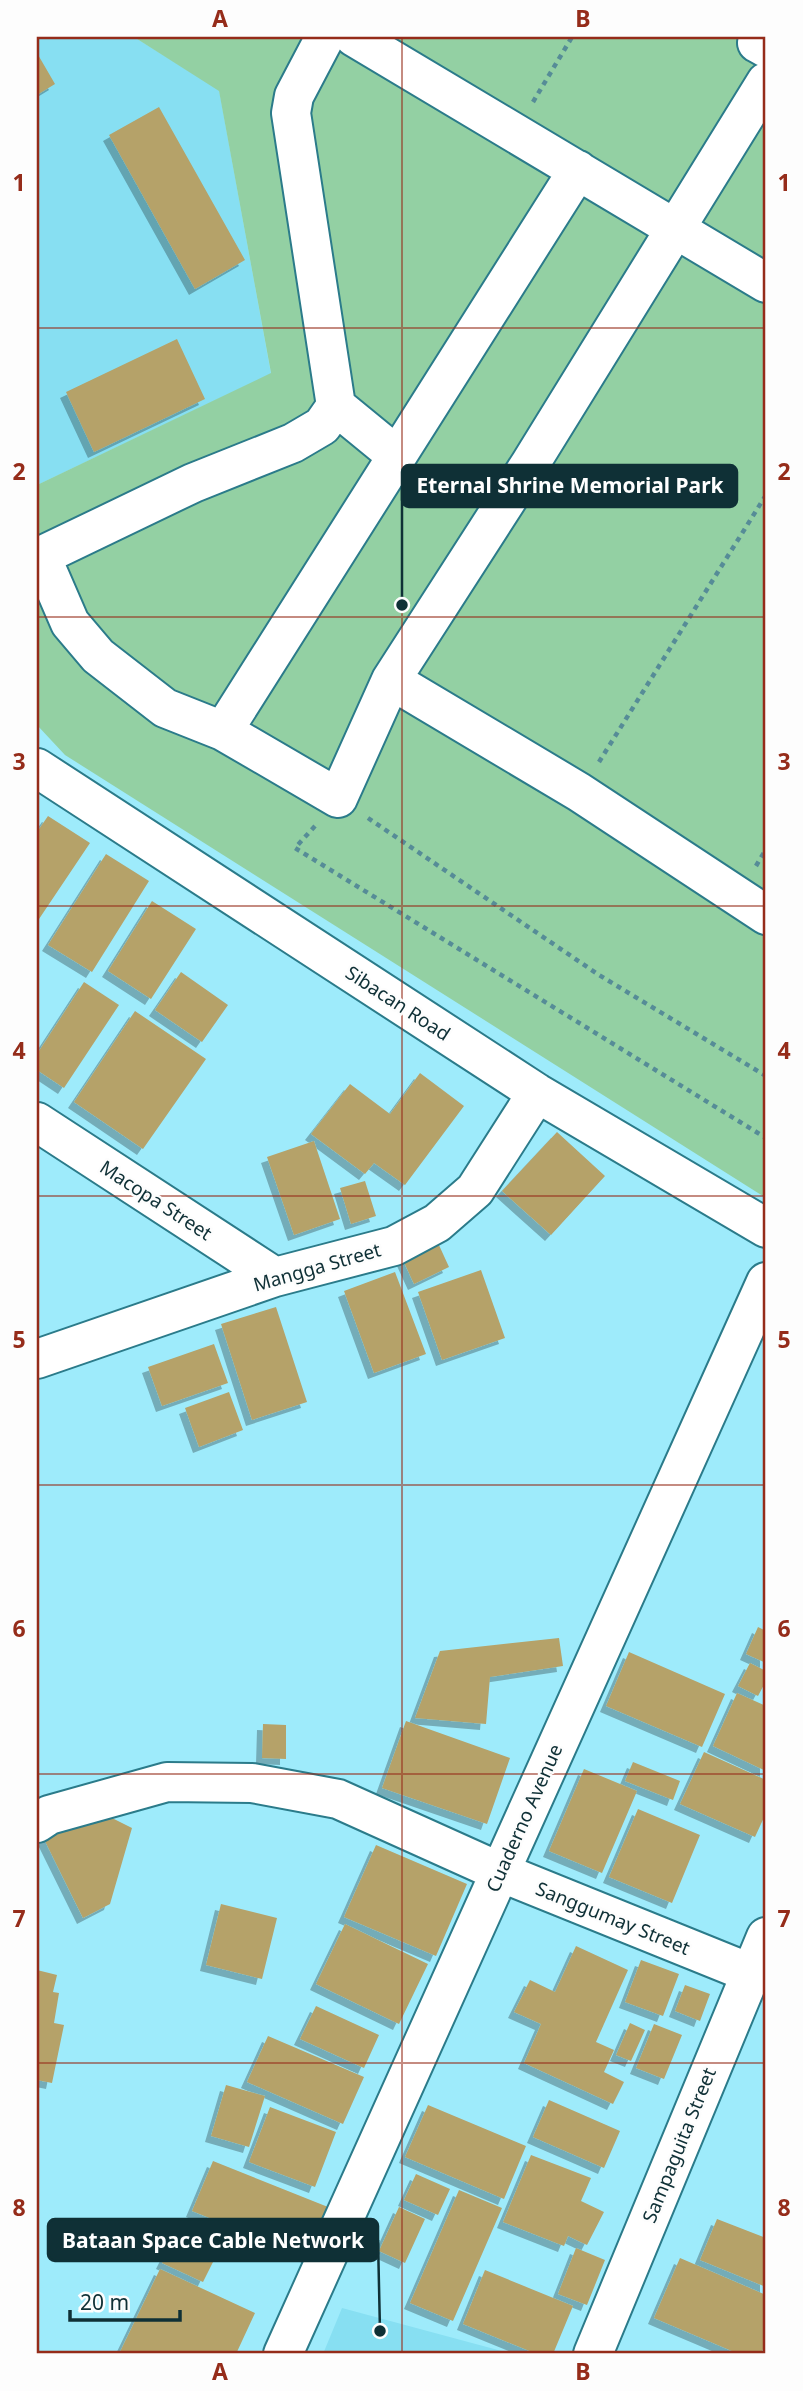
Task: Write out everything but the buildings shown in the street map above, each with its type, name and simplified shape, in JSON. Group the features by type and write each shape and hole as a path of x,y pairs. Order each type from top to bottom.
{"street":[{"path":"325,37 294,96 291,113 336,406 397,456"},
{"path":"354,37 766,283"},
{"path":"761,37 757,43 766,48"},
{"path":"336,406 322,426 293,443 193,483 39,557 69,623 98,656 165,708 223,731 338,798 391,680 677,228 766,82"},
{"path":"223,731 578,170"},
{"path":"391,680 579,792 766,915"},
{"name":"Sibacan Road","path":"37,768 537,1093 766,1228"},
{"name":"Mangga Street","path":"37,1359 275,1278 394,1246 437,1223 475,1190 537,1093"},
{"name":"Macopa Street","path":"37,1122 275,1278"},
{"name":"Cuaderno Avenue","path":"283,2354 766,1282"},
{"name":"Sanggumay Street","path":"37,1823 49,1815 167,1782 252,1783 338,1799 500,1871 750,1973"},
{"name":"Sampaguita Street","path":"593,2354 766,1937"}],"path":[{"path":"515,133 572,37"},
{"path":"579,792 766,495"},
{"path":"766,1076 599,975 338,798 295,848 766,1138"}],"shaded area":[{"path":"37,37 134,37 219,90 271,374 37,485"},
{"path":"342,2308 513,2354 323,2354"}],"green space":[{"path":"134,37 766,37 766,1198 65,755 37,725 37,485 271,373 219,91"}],"place":[{"name":"Eternal Shrine Memorial Park","path":"402,605"},
{"name":"Bataan Space Cable Network","path":"380,2331"}]}
